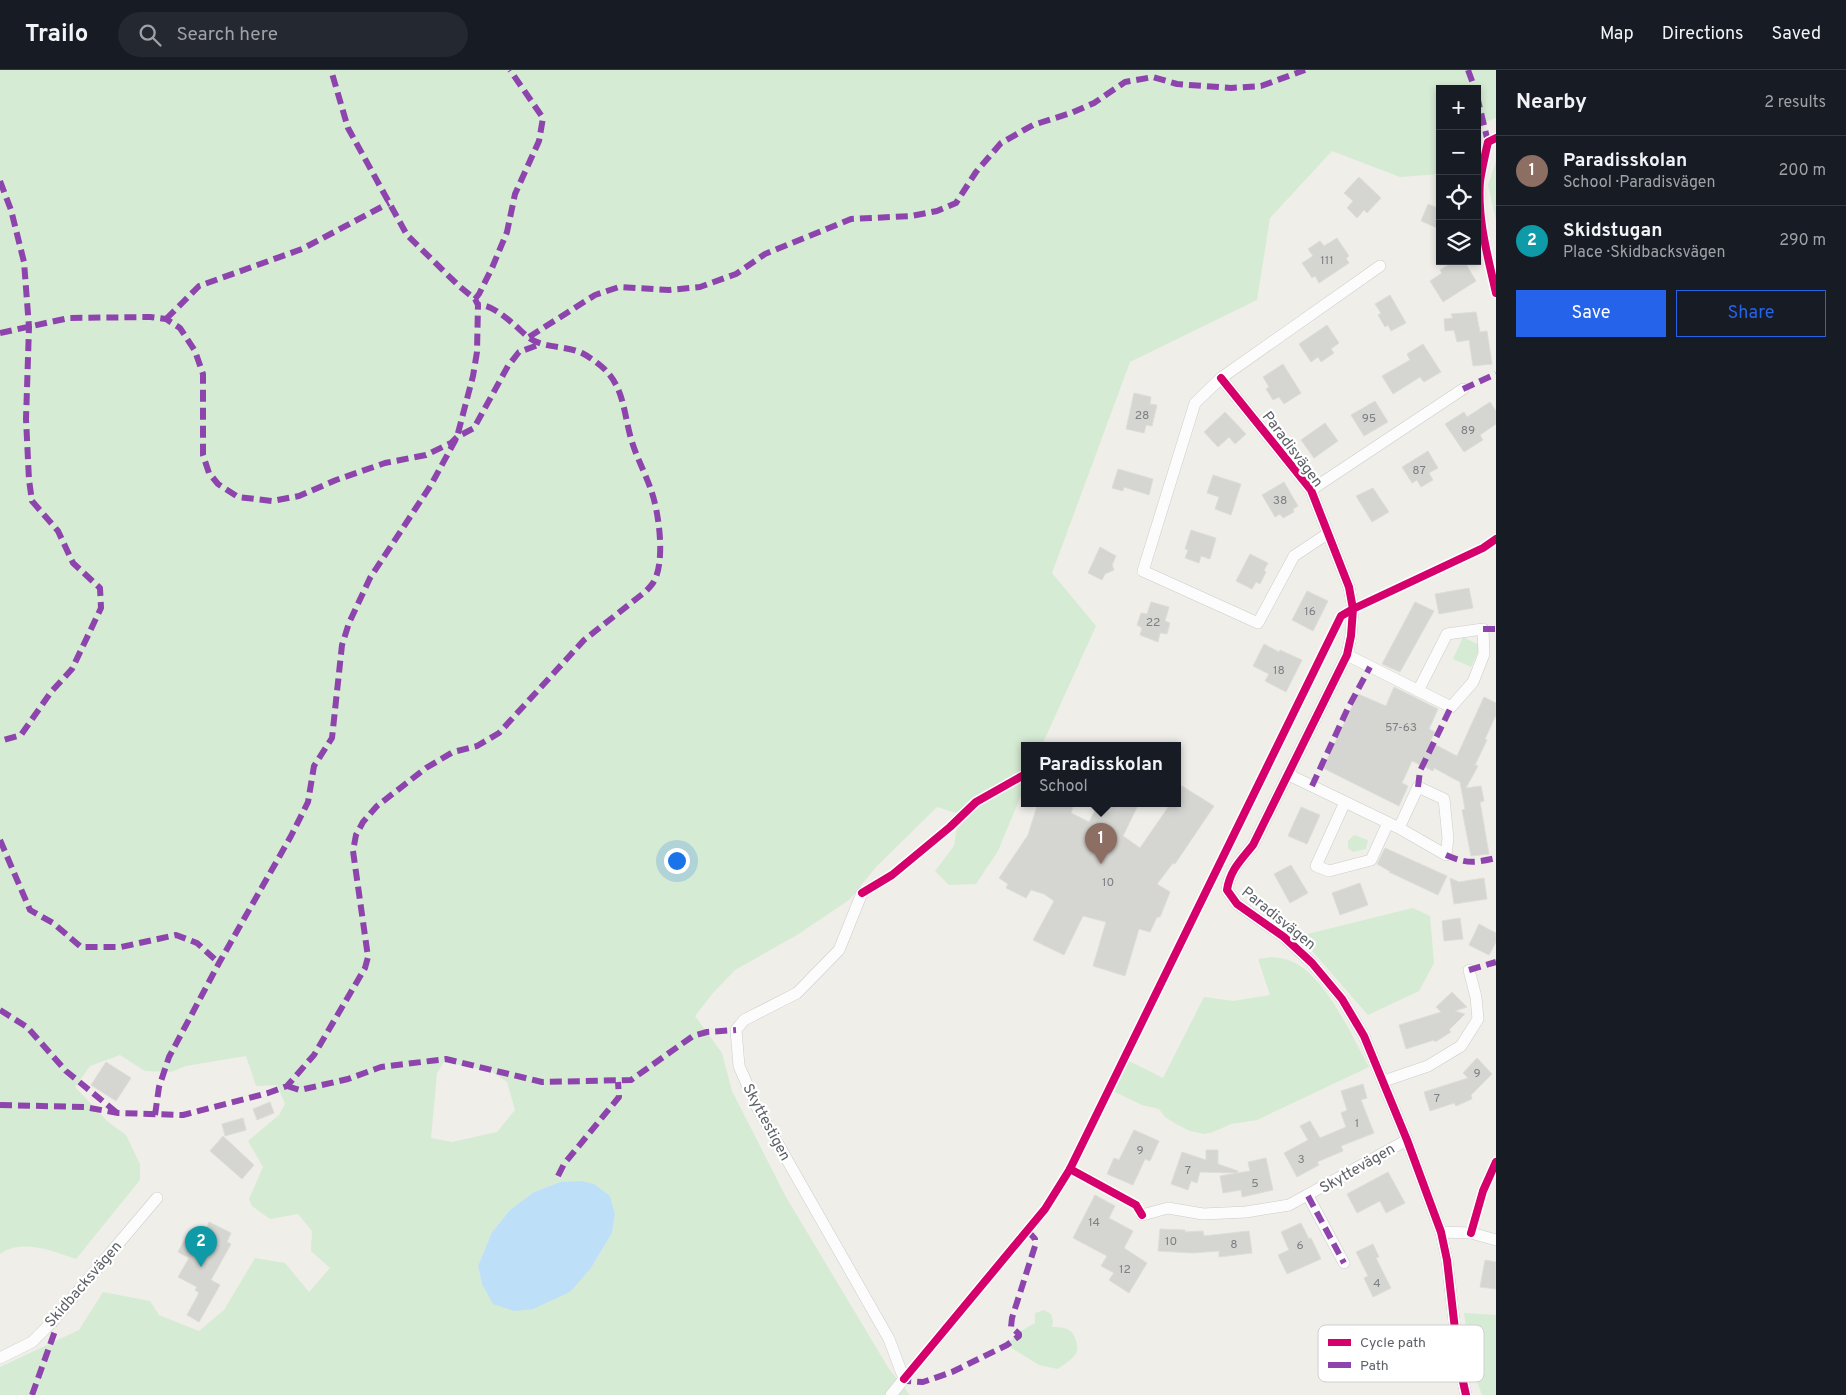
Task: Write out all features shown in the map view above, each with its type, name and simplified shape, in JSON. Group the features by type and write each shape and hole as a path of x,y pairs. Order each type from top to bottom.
{"street":[{"path":"1327,534 1294,556 1258,623 1143,571 1194,403 1221,378 1380,266"},
{"name":"Paradisvägen","path":"1221,378 1310,490 1349,587 1353,609 1351,636 1346,656 1253,845 1237,864 1229,878 1227,890 1237,904 1284,937 1312,963 1342,999 1364,1036 1407,1140 1441,1232 1447,1260 1454,1325"},
{"name":"Paradisvägen","path":"1310,490 1463,389"},
{"path":"1346,656 1418,691 1451,707 1473,682 1484,654 1483,629 1447,634 1418,691"},
{"path":"1287,774 1346,802 1394,825 1446,855 1448,838 1444,800 1418,787 1394,825 1371,860 1329,871 1316,866 1346,802"},
{"name":"Skyttestigen","path":"862,894 839,950 797,993 744,1020 736,1030 739,1066 756,1107 888,1339 904,1379 891,1395"},
{"path":"1384,1082 1428,1066 1460,1046 1478,1019 1476,997 1469,970"},
{"name":"Skyttevägen","path":"1142,1215 1168,1208 1203,1214 1246,1212 1289,1205 1407,1140"},
{"name":"Skyttevägen","path":"1308,1196 1344,1263"},
{"name":"Skidbacksvägen","path":"0,1358 32,1342 52,1322 156,1198"},
{"path":"1441,1232 1471,1233 1496,1240"},
{"name":"Paradisvägen","path":"1463,1382 1466,1395"}],"green space":[{"path":"0,70 1496,70 1496,118 1481,124 1481,85 1436,85 1436,174 1400,177 1332,151 1270,218 1257,300 1130,362 1052,573 1096,626 1043,742 1021,742 1021,796 998,851 976,884 949,885 935,871 954,846 959,814 937,807 876,867 849,900 797,935 735,970 713,993 695,1016 722,1053 732,1091 786,1197 889,1369 910,1395 0,1395 0,1367 79,1330 103,1292 150,1301 159,1315 199,1331 224,1310 255,1258 285,1263 309,1292 330,1268 311,1251 312,1231 298,1214 270,1219 252,1206 249,1199 263,1167 248,1141 279,1115 285,1104 277,1085 256,1086 246,1056 186,1066 171,1072 145,1071 120,1055 90,1066 75,1087 107,1121 126,1135 140,1164 140,1180 76,1259 37,1247 8,1249 0,1254","holes":["444,1062 491,1071 507,1082 515,1110 497,1132 452,1142 431,1138 437,1073","560,1182 615,1215 612,1233 591,1268 482,1284 478,1266 492,1232 510,1210 534,1192"]},
{"path":"1496,161 1496,220 1488,185"},
{"path":"1463,637 1481,646 1471,667 1453,659"},
{"path":"1354,835 1368,840 1366,849 1353,852 1348,848 1348,841"},
{"path":"1413,908 1430,916 1434,963 1419,991 1368,1015 1299,936"},
{"path":"1271,957 1294,962 1319,983 1347,1026 1369,1067 1257,1120 1231,1124 1204,1134 1190,1131 1176,1124 1165,1117 1159,1109 1142,1105 1115,1092 1116,1085 1127,1060 1163,1078 1204,997 1233,1001 1270,995 1258,959"},
{"path":"1044,1310 1051,1314 1052,1327 1064,1328 1070,1331 1073,1333 1077,1343 1077,1349 1071,1360 1058,1369 1039,1365 1007,1345 1019,1332 1035,1323 1035,1313"},
{"path":"1464,1313 1496,1315 1496,1395 1482,1395 1477,1382 1484,1382 1484,1325 1466,1325"}],"water":[{"path":"581,1181 594,1184 610,1196 615,1215 612,1233 591,1268 570,1292 533,1309 514,1311 493,1304 482,1284 478,1266 492,1232 510,1210 534,1192 560,1182"}],"building":[{"path":"1359,177 1381,198 1367,213 1364,210 1357,218 1347,208 1353,201 1344,193"},
{"path":"1428,204 1436,207 1436,227 1421,221"},
{"path":"1337,238 1349,256 1346,258 1349,263 1319,283 1315,276 1312,278 1302,263 1313,256 1308,249 1320,241 1324,246"},
{"path":"1448,265 1466,265 1476,281 1443,302 1430,281 1442,273 1440,270"},
{"path":"1390,295 1406,323 1391,331 1388,325 1385,327 1378,315 1381,313 1375,304"},
{"path":"1476,312 1480,332 1487,331 1492,364 1473,366 1469,340 1457,342 1454,330 1445,331 1444,319 1453,318 1451,314"},
{"path":"1327,325 1339,343 1331,349 1334,353 1321,362 1318,357 1311,362 1299,344"},
{"path":"1423,344 1441,372 1424,382 1420,377 1393,394 1382,376 1410,360 1407,354"},
{"path":"1283,364 1301,393 1284,404 1279,397 1273,400 1266,389 1269,387 1263,377"},
{"path":"1134,393 1151,397 1150,404 1157,405 1152,426 1146,425 1144,433 1126,429"},
{"path":"1375,401 1388,422 1364,436 1351,415"},
{"path":"1490,402 1496,411 1496,424 1480,435 1483,440 1464,452 1445,424 1464,412 1467,417"},
{"path":"1225,412 1246,434 1235,444 1229,437 1218,447 1204,432"},
{"path":"1325,423 1338,441 1314,458 1301,440"},
{"path":"1428,451 1438,468 1429,473 1433,480 1421,487 1417,480 1412,483 1402,467"},
{"path":"1118,469 1153,479 1149,495 1124,487 1123,491 1112,488"},
{"path":"1213,475 1241,484 1231,515 1215,509 1219,497 1207,493"},
{"path":"1284,482 1298,506 1293,509 1294,512 1283,518 1280,514 1275,517 1262,495"},
{"path":"1373,488 1389,512 1372,522 1356,496"},
{"path":"1191,530 1216,538 1210,559 1201,556 1199,563 1185,558 1188,550 1185,549"},
{"path":"1100,547 1116,556 1112,565 1114,570 1105,574 1102,580 1088,573"},
{"path":"1250,554 1268,563 1260,584 1256,582 1252,589 1236,581"},
{"path":"1469,588 1473,608 1439,614 1435,594"},
{"path":"1307,591 1328,601 1313,631 1292,620"},
{"path":"1151,602 1169,607 1165,621 1170,623 1167,634 1160,633 1158,642 1140,635 1142,628 1137,625 1141,613 1147,614"},
{"path":"1415,602 1434,611 1400,672 1382,664"},
{"path":"1264,644 1279,652 1280,650 1302,660 1286,692 1265,681 1269,674 1253,666"},
{"path":"1394,687 1438,709 1429,729 1435,732 1430,742 1457,756 1484,697 1496,703 1496,715 1475,765 1478,766 1466,788 1481,786 1484,801 1480,802 1489,854 1471,856 1462,810 1465,809 1460,782 1434,768 1433,771 1412,761 1402,783 1408,786 1399,806 1323,768 1358,694 1386,706"},
{"path":"1182,786 1214,806 1175,864 1173,863 1157,884 1170,892 1160,917 1157,917 1150,932 1139,929 1125,976 1093,966 1106,922 1083,916 1064,955 1033,940 1054,901 1044,894 1031,890 1026,898 1006,888 1008,884 999,878 1028,835 1037,807 1073,807 1071,813 1089,822 1097,807 1137,807 1123,836 1140,848 1168,807 1181,807"},
{"path":"1301,807 1320,815 1307,844 1288,836"},
{"path":"1385,848 1447,876 1438,895 1389,872 1391,872 1377,864"},
{"path":"1291,865 1308,893 1290,903 1274,874"},
{"path":"1450,878 1459,882 1484,878 1487,899 1454,904"},
{"path":"1360,883 1368,905 1340,915 1332,893"},
{"path":"1460,918 1463,939 1444,941 1442,921"},
{"path":"1479,924 1496,933 1496,942 1489,955 1469,945"},
{"path":"1452,992 1467,1007 1455,1011 1465,1014 1449,1030 1451,1032 1435,1042 1434,1040 1406,1049 1399,1025 1441,1012 1436,1007"},
{"path":"1477,1058 1492,1074 1471,1095 1472,1099 1456,1106 1454,1103 1430,1111 1424,1092 1468,1078 1463,1073"},
{"path":"106,1062 131,1078 116,1101 91,1085"},
{"path":"1363,1084 1367,1098 1361,1100 1374,1133 1341,1146 1343,1151 1317,1162 1319,1165 1297,1177 1284,1153 1308,1140 1300,1126 1310,1121 1320,1138 1346,1127 1341,1113 1347,1110 1341,1091"},
{"path":"270,1102 274,1113 257,1120 253,1109"},
{"path":"243,1118 246,1130 225,1136 222,1124"},
{"path":"1134,1130 1159,1141 1150,1161 1145,1159 1133,1185 1107,1174 1114,1158 1119,1160"},
{"path":"223,1136 254,1165 242,1179 210,1151"},
{"path":"1206,1150 1218,1150 1218,1164 1238,1171 1237,1173 1200,1172 1197,1183 1191,1181 1188,1190 1171,1184 1182,1152 1206,1160"},
{"path":"1266,1158 1273,1190 1242,1197 1241,1190 1223,1193 1220,1176 1250,1171 1248,1162"},
{"path":"1388,1172 1405,1203 1386,1213 1380,1201 1357,1213 1347,1194"},
{"path":"1095,1195 1115,1206 1109,1218 1133,1231 1124,1248 1147,1263 1129,1293 1109,1280 1114,1273 1101,1266 1107,1256 1073,1238"},
{"path":"209,1222 231,1233 227,1242 231,1244 211,1280 220,1285 199,1322 187,1315 199,1293 195,1290 197,1287 178,1277 189,1258 178,1252 189,1231 195,1234 198,1229 204,1233"},
{"path":"1301,1223 1321,1259 1287,1274 1278,1255 1289,1250 1281,1232"},
{"path":"1160,1229 1185,1230 1185,1232 1203,1231 1204,1236 1249,1231 1252,1253 1219,1257 1219,1251 1193,1253 1158,1251"},
{"path":"1373,1244 1379,1257 1376,1258 1391,1288 1373,1297 1364,1278 1368,1276 1356,1252"},
{"path":"1485,1260 1496,1262 1496,1289 1480,1287"}],"marked path":[{"path":"155,1115 159,1087 169,1057 308,802 314,766 332,738 342,645 349,623 370,578 431,485 457,437 473,376 477,352 478,305 475,299 407,235 348,128 331,70"},
{"path":"475,299 492,268 507,232 515,194 539,141 543,118 510,70"},
{"path":"529,337 595,295 619,287 669,290 700,287 736,274 765,254 851,219 911,216 937,211 956,203 976,172 1001,143 1033,125 1071,113 1094,103 1125,82 1153,77 1177,84 1231,88 1261,86 1305,70"},
{"path":"1468,70 1474,85"},
{"path":"1481,113 1488,142"},
{"path":"0,181 11,210 24,262 29,327 26,419 32,501 58,531 73,563 100,588 101,608 72,669 51,692 21,735 0,741"},
{"path":"166,319 199,286 302,249 389,203"},
{"path":"0,1105 84,1107 118,1113 183,1115 268,1093 287,1086 314,1055 365,968 368,957 353,851 356,835 363,822 377,806 426,768 453,752 477,746 499,733 584,640 645,592 653,583 657,574 660,551 657,511 649,484 633,445 623,402 615,383 601,366 584,354 534,341 498,312 478,305"},
{"path":"0,333 69,318 150,317 166,319 180,328 195,351 203,374 203,455 209,473 218,484 238,497 272,501 299,496 336,480 385,463 426,455 451,443 457,437 474,428 508,366 519,352 541,344"},
{"path":"1463,389 1496,374"},
{"path":"1483,629 1496,629"},
{"path":"1312,786 1348,708 1370,667"},
{"path":"1418,787 1420,771 1451,707"},
{"path":"0,840 30,910 53,923 81,947 121,947 176,935 197,943 219,963"},
{"path":"1446,855 1471,862 1496,858"},
{"path":"1469,970 1496,962"},
{"path":"0,1010 27,1027 66,1071 116,1112"},
{"path":"287,1086 300,1090 348,1079 381,1067 446,1059 542,1082 631,1080 693,1036 707,1032 736,1030"},
{"path":"558,1176 564,1164 619,1097 618,1082"},
{"path":"1308,1196 1344,1263"},
{"path":"907,1376 904,1379 907,1381 923,1382 952,1372 1007,1345 1019,1336 1011,1327 1012,1318 1035,1246 1035,1239 1027,1230"},
{"path":"32,1395 55,1331 52,1322"}],"cycle path":[{"path":"1496,138 1488,142 1479,195 1484,238 1496,293"},
{"path":"1221,378 1311,490 1349,587 1353,609 1351,636 1347,655 1253,845 1233,871 1227,890 1237,904 1284,937 1312,963 1342,999 1364,1036 1407,1140 1441,1232 1447,1260 1454,1325"},
{"path":"904,1379 1045,1209 1070,1169 1341,616 1483,548 1496,539"},
{"path":"862,893 892,875 950,827 976,802 1021,777"},
{"path":"1471,1233 1483,1191 1496,1162"},
{"path":"1070,1169 1136,1205 1142,1215"},
{"path":"1463,1382 1466,1395"}],"place":[{"name":"Paradisskolan","path":"1101,864"},
{"name":"Skidstugan","path":"201,1267"}]}
